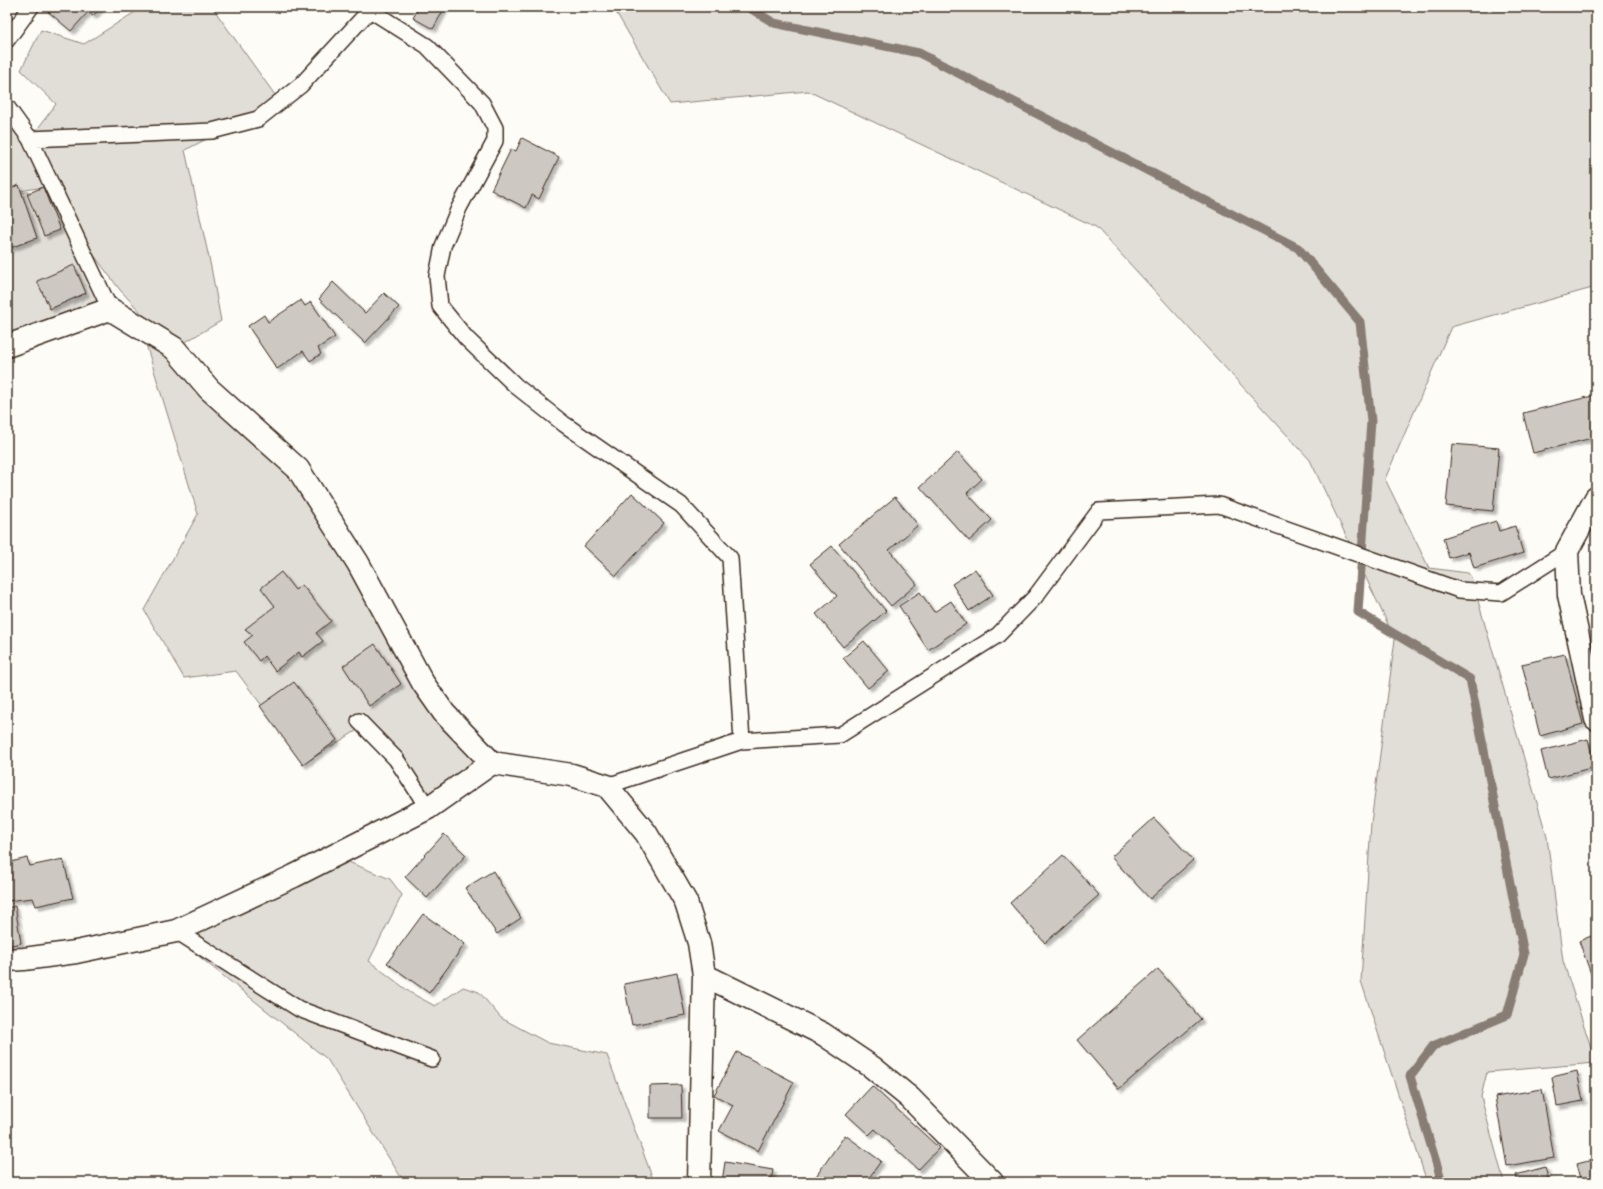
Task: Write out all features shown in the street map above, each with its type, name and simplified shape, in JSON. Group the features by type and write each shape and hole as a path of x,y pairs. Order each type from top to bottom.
{"street":[{"path":"7,346 110,309 174,348 209,389 298,469 358,563 423,683 444,714 492,763 572,775 607,786 646,833 686,902 699,943 704,975 699,1182"},
{"path":"1596,498 1567,551 1569,595 1592,679 1596,719"},
{"path":"7,960 24,960 76,952 176,931 294,876 428,808 492,763"},
{"path":"704,975 823,1034 872,1067 910,1098 992,1182"}],"lane":[{"path":"7,40 31,7"},
{"path":"30,139 212,131 258,119 302,86 369,9 427,46 482,103 494,128 495,141 459,208 443,246 437,276 440,306 466,338 516,386 564,424 681,505 730,558 742,741"},
{"path":"7,107 30,139 110,309"},
{"path":"607,786 742,741 840,735 998,635 1035,597 1099,511 1219,505 1459,590 1501,593 1567,551"},
{"path":"359,722 396,759 428,808"},
{"path":"176,931 299,1009 432,1059"}],"shaded area":[{"path":"143,7 212,7 280,102 185,150 211,267 221,321 175,348 280,453 487,762 432,804 359,729 305,763 236,671 184,678 144,610 198,514 141,328 173,347 120,290 43,187 9,193 45,191 111,313 7,337 7,120 30,139 56,104 21,70 41,30 84,44"},
{"path":"613,7 1596,7 1596,287 1451,327 1385,479 1429,568 1468,573 1471,577 1547,837 1563,961 1596,1063 1487,1072 1481,1097 1504,1182 1427,1182 1361,981 1371,823 1395,639 1310,460 1096,227 808,91 670,104"},
{"path":"334,856 390,879 402,895 369,961 411,993 435,1006 463,987 479,992 501,1018 548,1043 607,1055 654,1182 404,1182 327,1059 181,942"}],"building":[{"path":"47,7 101,7 93,16 88,12 71,31 45,9"},
{"path":"419,7 445,7 433,29 413,18"},
{"path":"522,138 559,157 539,199 532,195 526,208 491,190 511,149 516,151"},
{"path":"19,185 37,238 7,249 7,190"},
{"path":"43,187 60,230 44,236 27,194"},
{"path":"74,265 86,293 50,309 37,281"},
{"path":"333,282 365,313 384,293 399,307 365,343 319,299"},
{"path":"301,300 305,306 311,302 335,337 318,348 321,354 310,361 303,351 277,369 248,326 264,315 268,322"},
{"path":"1596,395 1596,437 1533,453 1523,413"},
{"path":"1452,444 1499,448 1493,511 1446,506"},
{"path":"958,452 982,479 967,493 992,520 969,541 920,487"},
{"path":"632,493 664,523 616,576 584,546"},
{"path":"895,497 918,525 889,550 917,584 891,606 839,544"},
{"path":"1496,521 1499,531 1515,526 1523,553 1474,568 1469,552 1449,558 1443,538"},
{"path":"832,546 886,611 843,647 816,614 837,596 810,564"},
{"path":"975,569 993,595 969,611 952,584"},
{"path":"281,572 295,590 302,585 331,621 316,633 323,641 302,657 299,652 275,671 264,656 259,661 244,642 253,635 245,629 275,606 261,588"},
{"path":"920,592 934,612 951,601 966,624 928,650 899,606"},
{"path":"864,641 889,671 868,688 843,658"},
{"path":"375,644 401,684 369,706 343,666"},
{"path":"1565,654 1583,724 1540,736 1522,664"},
{"path":"294,682 337,740 303,765 260,706"},
{"path":"1588,739 1595,767 1548,779 1541,751"},
{"path":"1154,818 1193,860 1150,899 1111,857"},
{"path":"444,834 466,855 427,898 405,877"},
{"path":"1063,855 1099,895 1045,943 1010,903"},
{"path":"27,858 30,866 63,859 73,898 36,906 33,898 7,901 7,863"},
{"path":"493,871 521,918 497,934 465,888"},
{"path":"15,906 21,943 7,946 7,908"},
{"path":"423,914 465,944 429,993 387,963"},
{"path":"1596,934 1596,981 1594,982 1579,941"},
{"path":"1158,969 1201,1019 1119,1089 1077,1040"},
{"path":"677,973 685,1015 632,1025 624,984"},
{"path":"737,1052 794,1082 758,1151 719,1131 733,1105 714,1095"},
{"path":"1577,1071 1583,1101 1557,1106 1552,1077"},
{"path":"681,1085 682,1118 650,1118 650,1086"},
{"path":"872,1086 939,1148 918,1170 875,1129 869,1135 846,1114"},
{"path":"1542,1089 1554,1158 1507,1166 1495,1097"},
{"path":"1594,1094 1596,1094 1596,1108"},
{"path":"845,1135 881,1161 866,1182 812,1182"},
{"path":"1596,1159 1596,1182 1582,1182 1577,1164"},
{"path":"725,1162 773,1170 771,1182 722,1182"},
{"path":"1545,1167 1549,1182 1518,1182 1516,1175"}],"waterway":[{"path":"748,7 774,23 919,53 1298,248 1360,322 1371,421 1358,612 1470,679 1524,954 1507,1015 1433,1046 1410,1076 1442,1182"}]}
